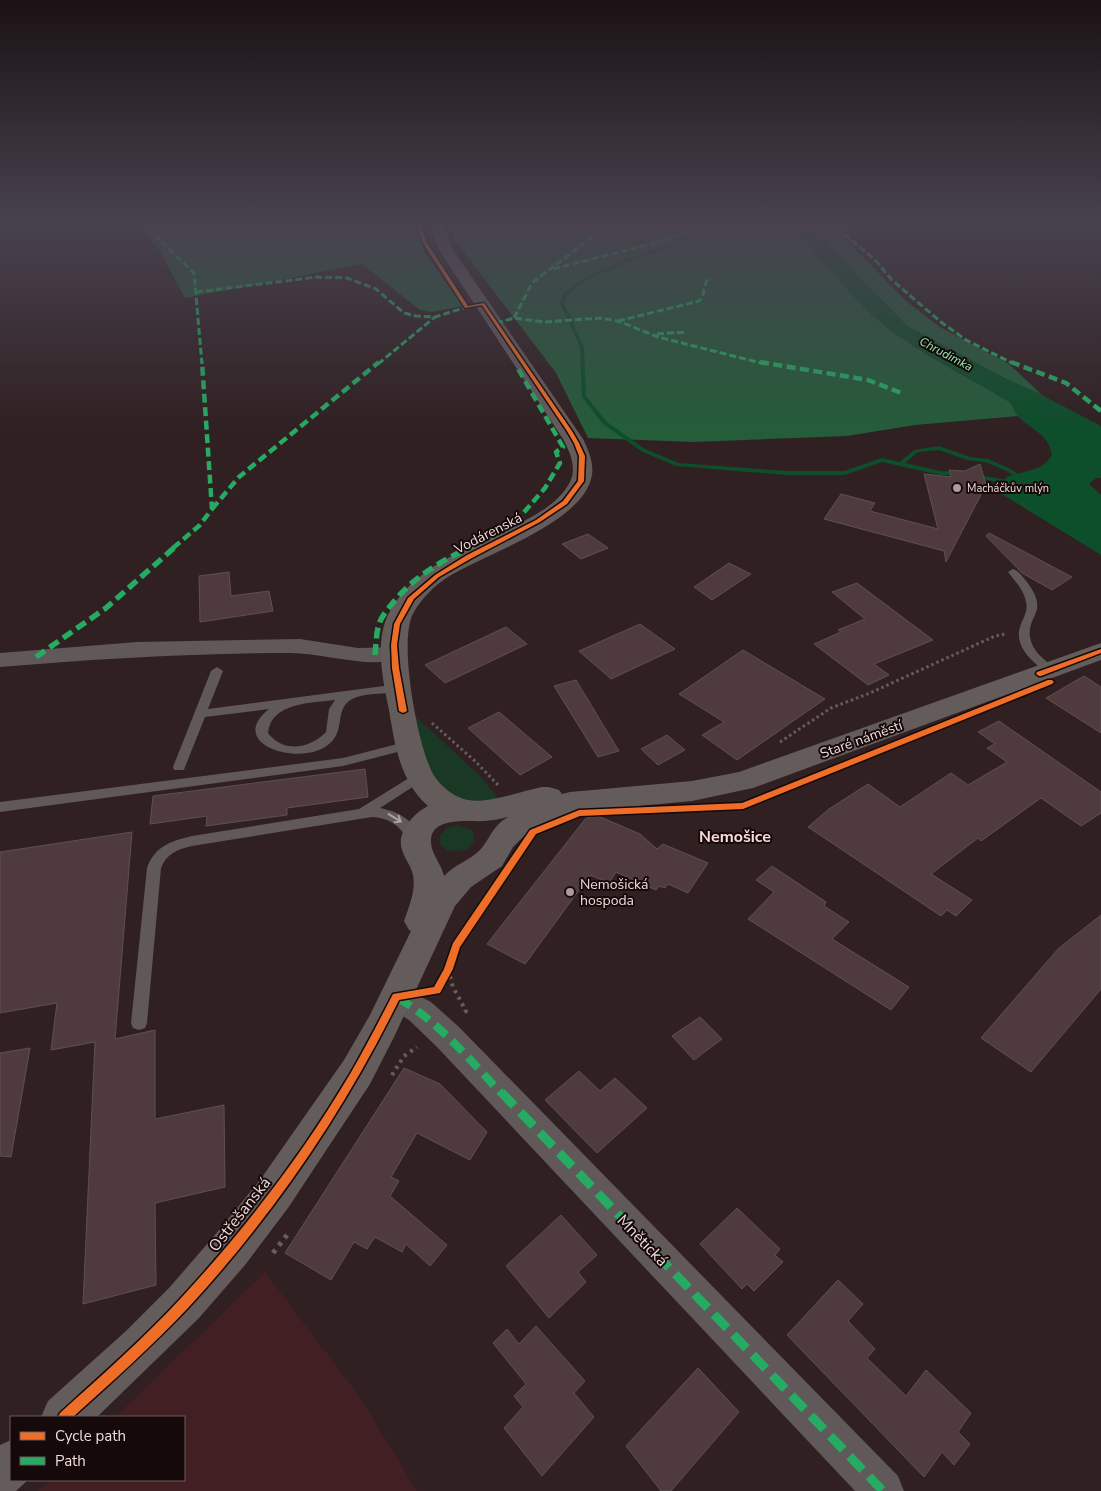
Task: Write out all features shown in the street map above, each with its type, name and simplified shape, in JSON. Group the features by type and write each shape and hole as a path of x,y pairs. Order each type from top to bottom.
{"street":[{"name":"Vodárenská","path":"464,809 445,804 427,789 418,772 409,745 401,699 395,654 397,624 401,613 416,593 441,572 552,514 566,502 580,483 583,474 581,455 573,439 474,291"},
{"path":"0,660 137,649 280,646 300,646 358,655 395,654"},
{"name":"Staré náměstí","path":"402,983 443,899 452,887 490,855 513,828 539,814 570,802 692,791 743,782 1101,651"},
{"name":"Vodárenská","path":"409,745 409,783 420,817 418,844"},
{"name":"Staré náměstí","path":"418,844 423,825 432,817 446,811 464,809 488,810 542,797 614,797"},
{"path":"418,844 429,864 448,871 462,871 490,855 500,834 491,820 481,813 464,809"},
{"path":"402,983 429,884 427,870 418,844"},
{"name":"Ostřešanská","path":"65,1416 172,1315 230,1250 274,1194 357,1072 402,983"},
{"name":"Mnětická","path":"402,983 420,1011 448,1037 883,1491"},
{"path":"0,1474 10,1465"}],"lane":[{"path":"1013,572 1026,589 1032,606 1024,632 1027,646 1032,655 1050,670"},
{"path":"179,767 218,671"},
{"path":"200,714 352,694 401,699"},
{"path":"292,702 269,715 262,727 262,733 269,744 276,748 293,751 310,748 326,740 334,730 334,716 337,705 352,694"},
{"path":"0,807 344,762 409,745"},
{"path":"364,812 409,783"},
{"path":"139,1023 154,868 160,855 173,846 192,841 364,812 390,814 407,826 418,844"}],"path":[{"path":"776,744 831,708 995,636 1024,632"},
{"path":"401,699 411,710 420,712 476,762 512,805"},
{"path":"441,984 450,962"}],"shaded area":[{"path":"181,291 224,291 185,298"},
{"path":"396,291 452,291 463,306 432,312 420,310"},
{"path":"493,291 849,291 877,319 892,331 907,342 1010,402 1018,416 915,425 847,436 693,442 588,438 556,373"},
{"path":"872,291 896,291 906,301 940,327 1009,364 1042,395 1008,380 907,326"},
{"path":"416,717 480,776 502,803 494,804 455,798 428,775"},
{"path":"457,825 472,830 474,842 466,850 448,851 440,844 440,835 447,828"},
{"path":"265,1272 360,1397 417,1491 38,1491 49,1481 185,1481 185,1416 116,1416"}],"water":[{"name":"Chrudimka","path":"849,291 873,291 907,326 1008,380 1042,395 1101,426 1101,478 1096,478 1089,484 1101,495 1101,555 1000,493 997,487 1008,476 1038,468 1047,462 1052,455 1050,447 1043,436 1018,416 1010,402 907,342 877,319"}],"building":[{"path":"980,464 986,485 946,562 944,551 824,519 841,494 875,503 870,511 938,529 924,474 951,477 949,470 965,471"},
{"path":"989,533 1072,577 1052,590 1022,573 986,536"},
{"path":"588,534 608,548 581,559 562,544"},
{"path":"729,563 751,574 712,600 694,587"},
{"path":"229,572 231,596 269,591 273,611 200,622 199,576"},
{"path":"857,583 933,640 874,664 889,675 868,685 814,644 841,632 838,630 865,619 832,592"},
{"path":"640,624 675,649 611,679 579,651"},
{"path":"506,627 527,644 445,683 425,665"},
{"path":"743,650 825,699 737,760 702,735 724,722 679,694"},
{"path":"1084,676 1101,687 1101,733 1046,698"},
{"path":"576,680 619,751 598,757 554,686"},
{"path":"499,712 552,757 520,775 468,728"},
{"path":"999,721 1101,792 1101,813 1081,826 1041,798 981,841 978,838 931,874 972,900 956,916 947,910 941,916 808,827 829,809 868,784 900,807 951,773 968,785 1007,762 987,748 995,744 978,732"},
{"path":"667,735 685,750 658,765 641,749"},
{"path":"365,769 368,797 287,808 287,815 206,826 207,816 150,824 153,796"},
{"path":"598,816 640,834 657,849 663,844 708,863 688,893 668,884 665,888 659,886 656,890 616,872 609,883 590,875 525,964 487,944 586,818"},
{"path":"132,832 115,1039 155,1030 155,1119 224,1105 225,1187 155,1203 156,1285 83,1304 95,1042 51,1050 57,1003 0,1013 0,852"},
{"path":"772,866 826,902 824,906 849,922 832,939 909,987 891,1010 748,919 774,892 756,880"},
{"path":"1101,915 1101,989 1031,1072 981,1038 1058,949"},
{"path":"700,1017 722,1039 694,1060 672,1036"},
{"path":"30,1048 11,1157 0,1156 0,1053"},
{"path":"404,1068 440,1084 487,1132 470,1160 417,1133 391,1177 399,1181 390,1196 447,1245 430,1266 406,1244 402,1252 375,1237 367,1249 354,1242 331,1280 285,1253"},
{"path":"579,1071 600,1091 615,1078 647,1108 597,1153 545,1100"},
{"path":"737,1208 780,1249 775,1255 783,1262 754,1291 747,1284 742,1289 700,1244"},
{"path":"561,1215 597,1255 578,1272 586,1282 549,1318 506,1266"},
{"path":"838,1280 863,1304 848,1321 875,1349 867,1358 906,1396 926,1370 971,1413 958,1432 970,1444 954,1465 942,1452 924,1477 787,1335"},
{"path":"536,1326 585,1381 574,1393 594,1417 542,1476 504,1428 523,1407 514,1396 526,1384 493,1343 507,1329 519,1344"},
{"path":"698,1368 739,1412 671,1491 661,1491 626,1446"}],"waterway":[{"path":"570,291 565,294 562,303 582,347 584,396 605,423 643,450 678,465 787,473 845,473 882,460 940,473 959,474"},
{"path":"902,463 916,451 939,448 969,459 986,460 1009,470 1023,480"},
{"path":"975,476 1011,483"}],"marked path":[{"path":"36,657 106,608 200,525 212,509 196,291"},
{"path":"196,292 207,291"},
{"path":"378,291 404,313 416,316 435,317 467,307 470,308"},
{"path":"514,318 528,291"},
{"path":"618,321 699,301 704,291"},
{"path":"904,291 941,322 966,340 1012,363 1066,383 1101,411"},
{"path":"212,509 239,477 435,317"},
{"path":"496,323 514,318 544,322 601,318 618,321 658,337 770,365 868,380 904,394"},
{"path":"657,334 687,332"},
{"path":"375,655 378,627 382,617 403,590 424,572 441,561 512,526 545,488 560,463 556,452 563,447 517,367"},
{"path":"398,998 420,1011 448,1037 883,1491"}],"cycle path":[{"path":"403,711 394,645 397,624 411,598 437,576 538,521 565,502 581,481 582,456 577,443 483,304 467,307 456,291"},
{"path":"1039,674 1101,651"},
{"path":"65,1416 171,1317 245,1232 302,1157 328,1118 376,1038 396,997 437,990 448,969 456,946 533,832 579,813 743,806 1050,682"}],"place":[{"name":"Macháčkův mlýn","path":"957,488"},
{"name":"Nemošická hospoda","path":"570,892"}],"district":[{"name":"Nemošice","path":"735,836"}]}
